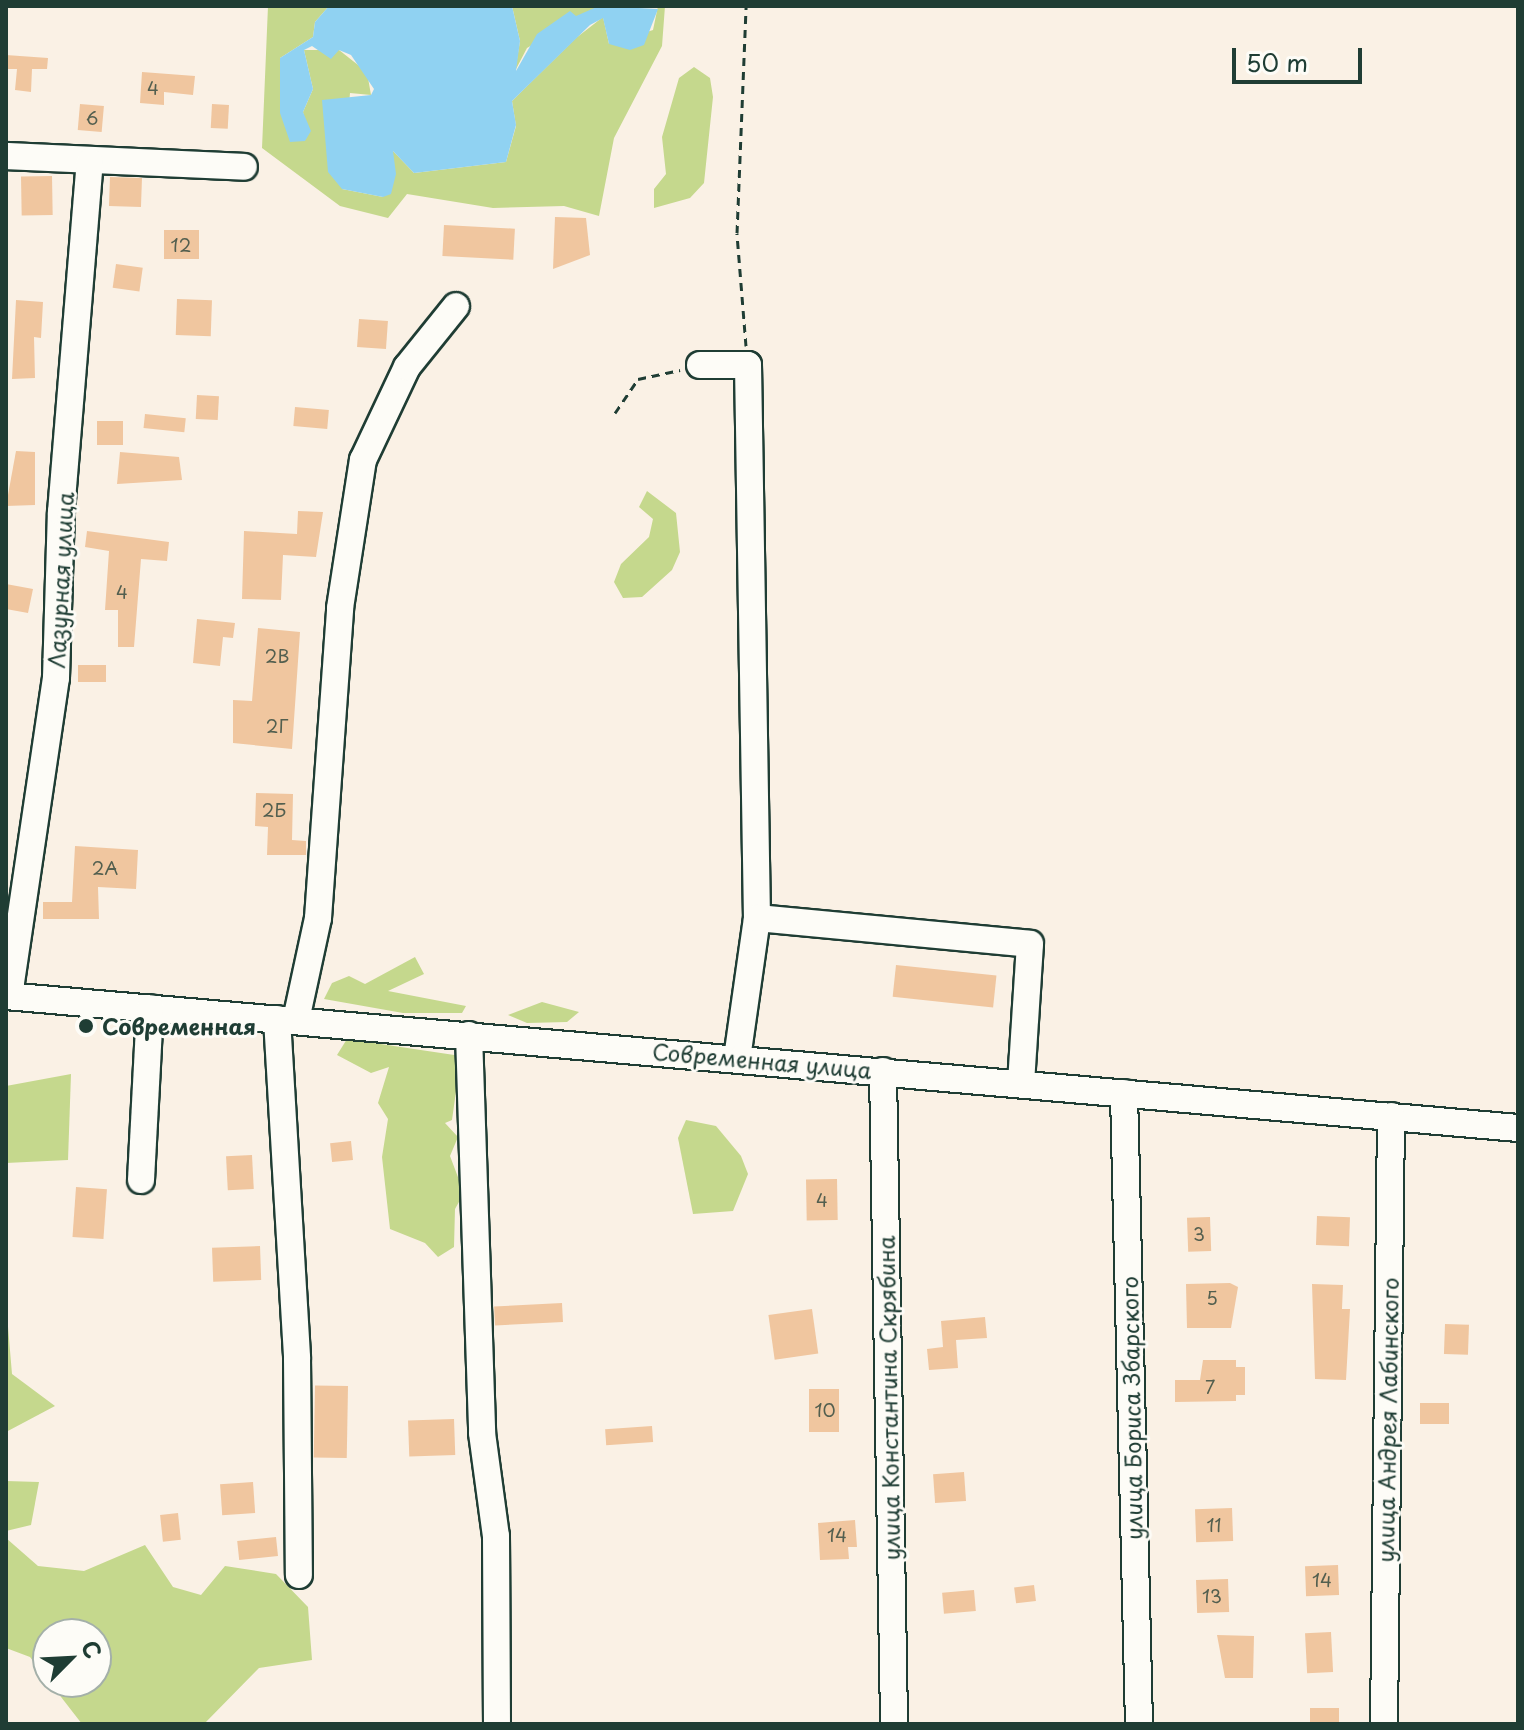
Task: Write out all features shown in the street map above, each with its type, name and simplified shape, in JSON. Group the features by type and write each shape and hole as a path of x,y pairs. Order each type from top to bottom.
{"street":[{"path":"6,156 244,167"},
{"name":"Лазурная улица","path":"8,996 56,678 61,512 90,162"},
{"path":"299,1575 297,1358 287,1020 318,918 340,608 363,460 407,367 456,306"},
{"path":"700,365 748,365 757,918 737,1058"},
{"path":"757,918 1030,944 1021,1083"},
{"name":"Современная улица","path":"8,996 1518,1128"},
{"path":"141,1180 150,1008"},
{"path":"469,1035 482,1433 496,1536 497,1724"},
{"name":"улица Константина Скрябина","path":"883,1071 894,1724"},
{"name":"улица Бориса Збарского","path":"1124,1093 1139,1724"},
{"name":"улица Андрея Лабинского","path":"1384,1724 1391,1116"}],"path":[{"path":"746,6 737,233 748,365"},
{"path":"615,413 638,379 700,365"}],"green space":[{"path":"268,6 329,6 315,22 313,37 280,58 305,125 303,112 313,89 304,50 339,50 367,72 371,95 350,93 342,189 383,197 393,151 414,173 506,162 516,126 512,101 576,38 603,17 609,44 653,30 658,6 665,6 662,46 614,138 599,216 564,206 493,208 407,194 388,218 340,206 262,148"},
{"path":"512,6 599,6 527,48 515,71 520,41"},
{"path":"694,67 710,78 713,97 704,183 690,198 654,208 654,189 666,174 662,137 679,78"},
{"path":"647,491 676,513 680,552 672,570 642,597 623,598 614,582 621,564 649,537 653,519 639,507"},
{"path":"415,957 424,974 388,991 466,1006 462,1013 403,1013 324,999 332,983 349,976 365,984"},
{"path":"542,1002 579,1012 567,1022 527,1023 508,1015"},
{"path":"347,1039 461,1056 452,1120 445,1123 458,1137 450,1156 464,1193 455,1209 454,1247 438,1257 425,1243 390,1229 382,1157 388,1119 378,1103 389,1067 371,1073 337,1055"},
{"path":"71,1074 68,1160 6,1163 6,1086"},
{"path":"686,1120 716,1126 741,1156 748,1174 733,1211 693,1214 678,1138"},
{"path":"6,1303 12,1374 55,1406 6,1432"},
{"path":"6,1481 39,1482 31,1525 6,1531"},
{"path":"6,1538 38,1566 84,1571 145,1545 173,1587 201,1595 225,1566 276,1574 308,1607 312,1660 259,1668 204,1724 82,1724 62,1698 112,1698 112,1618 32,1618 32,1660 6,1648"}],"water":[{"path":"329,6 512,6 520,41 516,71 537,34 570,11 576,16 599,6 658,9 644,45 630,50 609,44 603,18 590,25 512,101 516,125 506,162 414,173 393,151 396,174 391,194 383,197 342,189 328,172 322,100 371,95 374,89 351,55 339,50 331,59 312,46 304,50 313,89 303,112 311,131 305,141 290,142 280,113 280,58 313,37 315,22"}],"building":[{"path":"6,55 48,58 47,69 32,69 31,92 15,90 17,69 6,69"},
{"path":"142,72 195,76 193,95 164,92 164,105 140,103"},
{"path":"80,104 104,106 102,132 78,130"},
{"path":"212,104 229,105 228,129 211,128"},
{"path":"52,176 53,215 22,216 21,177"},
{"path":"110,177 142,178 141,207 109,206"},
{"path":"555,217 586,218 590,255 553,269"},
{"path":"444,225 515,229 513,260 442,256"},
{"path":"164,230 199,230 199,259 164,259"},
{"path":"116,264 143,268 139,292 113,288"},
{"path":"177,299 212,300 211,336 176,335"},
{"path":"16,300 43,302 41,338 34,337 35,378 12,379"},
{"path":"359,319 388,321 386,349 357,347"},
{"path":"197,395 219,396 218,420 196,419"},
{"path":"295,407 329,410 327,429 293,426"},
{"path":"145,414 186,418 184,432 144,428"},
{"path":"97,421 123,421 123,445 97,445"},
{"path":"16,451 35,452 35,505 6,506"},
{"path":"120,452 179,457 182,480 117,484"},
{"path":"298,511 323,512 316,557 283,555 281,600 242,599 244,531 297,534"},
{"path":"87,531 169,542 167,561 141,559 134,647 118,647 118,610 105,610 109,551 85,547"},
{"path":"6,584 33,589 28,613 6,609"},
{"path":"197,619 235,623 233,638 223,637 220,666 193,663"},
{"path":"258,628 300,632 292,749 233,743 233,700 252,701"},
{"path":"78,665 106,665 106,682 78,682"},
{"path":"256,793 293,794 292,840 306,841 306,855 267,855 268,827 255,826"},
{"path":"75,846 138,850 136,889 98,887 99,919 43,919 43,902 72,902"},
{"path":"896,965 996,976 993,1007 893,997"},
{"path":"351,1141 353,1160 332,1162 330,1143"},
{"path":"252,1155 254,1189 228,1190 226,1156"},
{"path":"837,1179 838,1220 807,1221 806,1180"},
{"path":"76,1187 107,1189 103,1239 73,1237"},
{"path":"1317,1216 1350,1217 1349,1246 1316,1245"},
{"path":"1210,1217 1211,1251 1188,1252 1187,1218"},
{"path":"260,1246 261,1280 213,1282 212,1248"},
{"path":"1230,1283 1238,1287 1231,1328 1187,1328 1186,1284"},
{"path":"1312,1284 1343,1285 1342,1309 1350,1309 1346,1380 1315,1379"},
{"path":"562,1303 563,1322 495,1326 494,1307"},
{"path":"812,1309 818,1354 775,1360 768,1315"},
{"path":"985,1317 987,1338 956,1340 958,1368 929,1370 927,1349 943,1347 941,1321"},
{"path":"1445,1324 1469,1325 1468,1355 1444,1354"},
{"path":"1203,1360 1236,1360 1236,1367 1245,1367 1245,1395 1236,1395 1236,1401 1175,1402 1175,1380 1200,1380"},
{"path":"315,1385 348,1386 347,1458 314,1457"},
{"path":"809,1389 839,1389 839,1432 809,1432"},
{"path":"1420,1403 1449,1403 1449,1424 1420,1424"},
{"path":"454,1419 455,1455 409,1457 408,1421"},
{"path":"652,1426 653,1442 606,1445 605,1429"},
{"path":"964,1472 966,1501 935,1503 933,1474"},
{"path":"253,1482 255,1513 222,1515 220,1484"},
{"path":"1232,1508 1233,1541 1196,1542 1195,1509"},
{"path":"178,1513 181,1540 163,1542 160,1515"},
{"path":"855,1520 857,1547 848,1547 849,1559 820,1560 818,1523"},
{"path":"276,1537 278,1556 239,1560 237,1541"},
{"path":"1338,1565 1339,1595 1306,1596 1305,1566"},
{"path":"1228,1579 1229,1612 1197,1613 1196,1580"},
{"path":"1034,1585 1036,1601 1016,1603 1014,1587"},
{"path":"974,1590 976,1611 944,1614 942,1593"},
{"path":"1331,1632 1333,1672 1307,1673 1305,1633"},
{"path":"1217,1635 1254,1636 1253,1678 1225,1678"},
{"path":"1310,1708 1339,1708 1339,1724 1310,1724"}],"place":[{"name":"Современная","path":"86,1026"}]}
